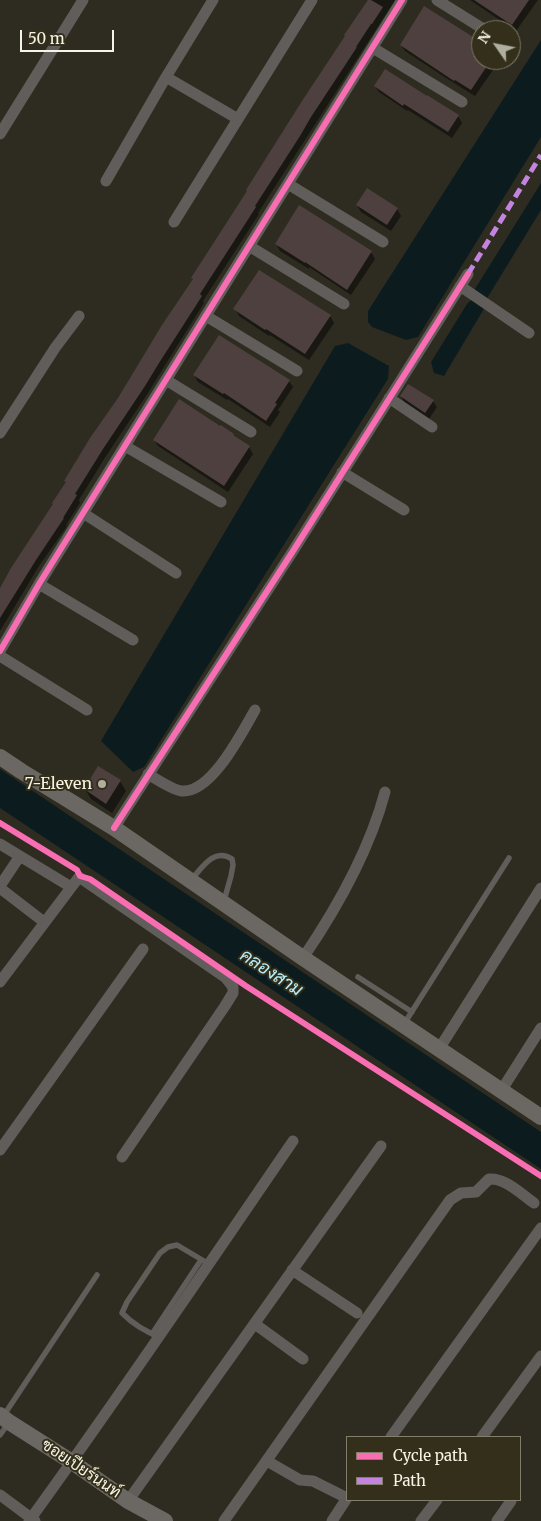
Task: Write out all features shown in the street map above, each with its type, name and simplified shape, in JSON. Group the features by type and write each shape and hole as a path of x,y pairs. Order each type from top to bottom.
{"street":[{"path":"0,134 83,0"},
{"path":"106,181 213,0"},
{"path":"174,222 312,0"},
{"path":"0,651 39,584 402,0"},
{"path":"437,0 471,21"},
{"path":"373,48 462,102"},
{"path":"166,77 238,119"},
{"path":"288,184 383,242"},
{"path":"249,246 344,304"},
{"path":"114,828 294,551 468,274"},
{"path":"460,286 529,333"},
{"path":"0,433 55,348 79,316"},
{"path":"206,316 297,371"},
{"path":"166,380 251,432"},
{"path":"390,398 432,427"},
{"path":"125,446 221,502"},
{"path":"342,472 404,510"},
{"path":"83,513 176,573"},
{"path":"39,584 133,640"},
{"path":"0,656 87,710"},
{"path":"148,774 182,791 192,790 204,783 220,768 256,710"},
{"path":"0,757 114,828 303,958 407,1019 439,1050 541,1117"},
{"path":"303,958 328,922 357,866 380,813 386,792"},
{"path":"0,844 71,886"},
{"path":"20,856 0,887 44,922"},
{"path":"0,982 79,877 226,978 233,987 233,993 225,1006 122,1157"},
{"path":"439,1050 541,888"},
{"path":"0,1150 143,949"},
{"path":"501,1092 541,1028"},
{"path":"0,1495 32,1520 205,1262 294,1141"},
{"path":"128,1500 381,1146"},
{"path":"224,1521 450,1200 460,1193 476,1192 489,1179 494,1178 502,1180 534,1203"},
{"path":"392,1436 541,1228"},
{"path":"292,1270 357,1313"},
{"path":"255,1324 303,1358"},
{"path":"483,1436 541,1356"},
{"name":"ซอยเปียร์นนท์","path":"3,1422 72,1462 128,1500 164,1521"},
{"path":"267,1461 300,1480 313,1481 346,1498"},
{"path":"332,1521 346,1500"},
{"path":"421,1521 436,1501"},
{"path":"497,1521 511,1501"}],"lane":[{"path":"191,880 209,860 217,855 225,855 232,859 231,876 223,903"},
{"path":"358,977 407,1019 509,858"},
{"path":"156,1335 128,1319 122,1313 126,1302 160,1253 168,1247 177,1245 205,1262"},
{"path":"3,1422 97,1276"}],"water":[{"path":"541,40 541,137 418,337 406,340 372,327 368,322 368,311"},
{"path":"541,183 541,210 486,300 477,296 475,289"},
{"path":"471,300 485,307 444,376 434,373 431,362"},
{"path":"348,343 389,366 388,379 144,767 133,772 101,741 335,346"},
{"name":"คลองสาม","path":"0,769 541,1132 541,1169 0,808"}],"building":[{"path":"368,0 383,7 255,206 200,294 202,296 103,449 75,494 77,495 64,518 0,618 0,588 11,568 53,504 66,482 64,481 90,438 118,398 162,325 193,279 191,278 246,190"},
{"path":"474,0 529,0 515,20 504,20"},
{"path":"424,6 471,36 471,70 484,70 471,90 400,45"},
{"path":"385,69 459,115 448,132 404,104 403,106 374,86"},
{"path":"367,188 398,208 387,225 356,205"},
{"path":"299,205 372,251 347,290 275,244"},
{"path":"259,270 331,315 305,354 233,309"},
{"path":"219,335 290,380 266,421 193,375"},
{"path":"408,384 434,400 425,413 400,396"},
{"path":"179,399 221,425 250,446 224,486 153,440"},
{"name":"7-Eleven","path":"98,766 121,780 106,804 84,789"}],"marked path":[{"path":"468,274 541,155"}],"cycle path":[{"path":"0,651 39,584 402,0"},
{"path":"114,828 293,551 468,274"},
{"path":"0,823 77,870 80,876 90,879 246,986 541,1176"}],"place":[{"name":"7-Eleven","path":"102,784"}]}
